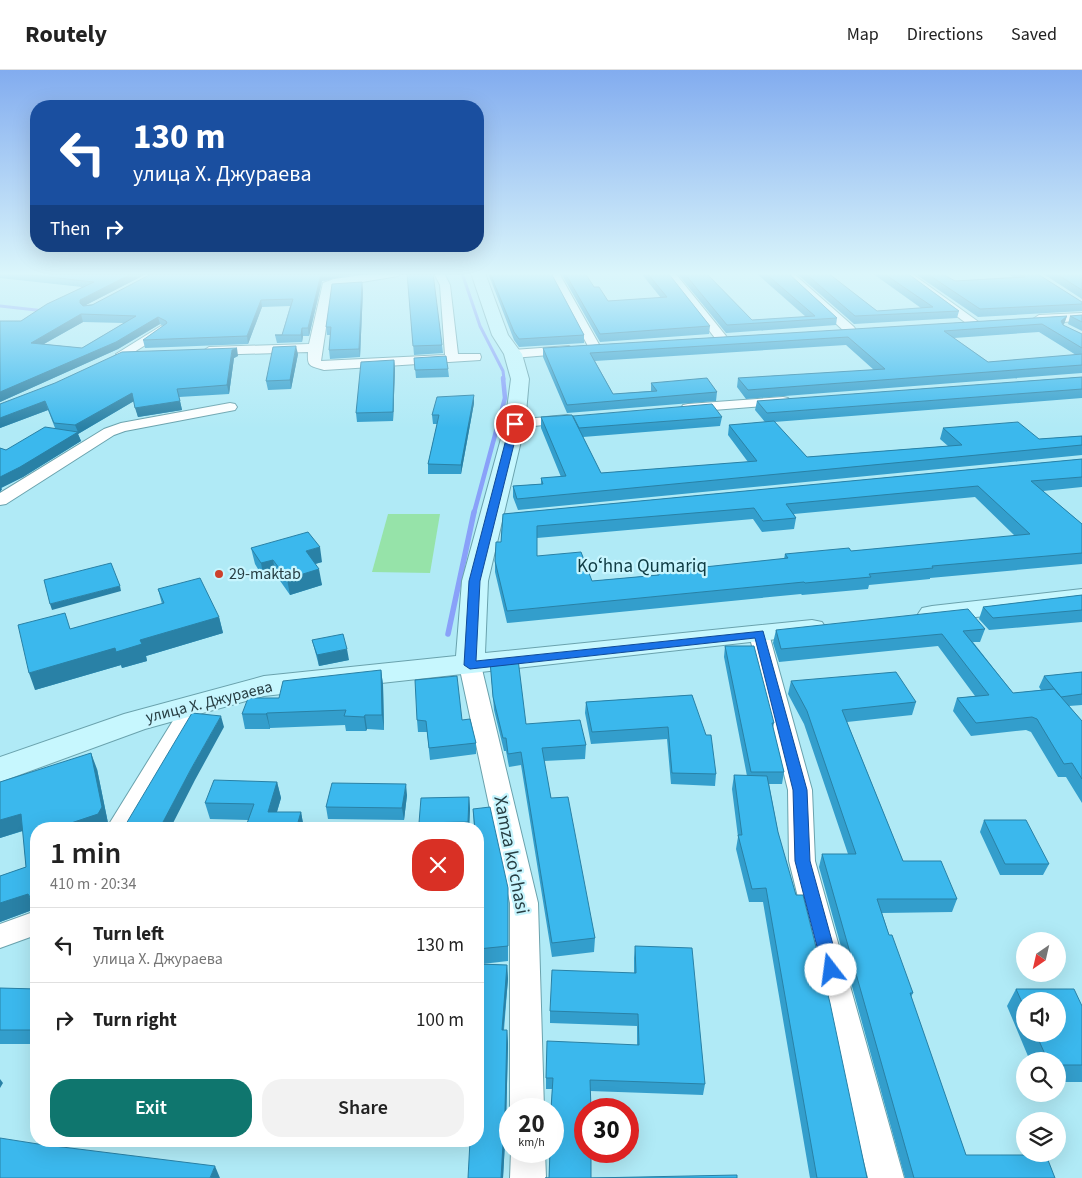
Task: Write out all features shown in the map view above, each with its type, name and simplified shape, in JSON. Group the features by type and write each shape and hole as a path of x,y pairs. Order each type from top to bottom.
{"street":[{"path":"319,325 314,363 324,366 475,357"},
{"path":"449,325 452,358"},
{"path":"470,665 475,581 501,519 520,379 513,354 500,335 496,325"},
{"path":"513,354 600,347 586,325"},
{"path":"703,340 727,338 715,325"},
{"path":"831,331 855,330 849,325"},
{"path":"151,353 118,356 161,330"},
{"path":"199,352 315,348"},
{"path":"679,409 797,400"},
{"path":"0,500 109,432 121,427 230,407"},
{"path":"515,424 582,418"},
{"path":"906,617 1082,597"},
{"name":"улица Х. Джураева","path":"0,770 134,721 195,703 264,686 838,625"},
{"path":"759,634 800,790 802,861 886,1178"},
{"name":"Xamza ko'chasi","path":"470,665 524,903 527,1098"},
{"path":"123,822 195,703"},
{"path":"0,936 30,925"},
{"path":"528,1163 528,1178"}],"green space":[{"path":"388,514 440,514 430,573 372,572"}],"building":[{"path":"0,325 63,325 31,343 82,348 121,325 145,325 116,342 0,392"},
{"path":"165,325 251,325 247,336 143,340"},
{"path":"285,325 309,325 308,328 302,328 301,335 282,335"},
{"path":"326,325 360,325 359,349 329,350 331,327 326,327"},
{"path":"411,325 439,325 442,345 413,346"},
{"path":"511,325 579,325 584,335 519,339"},
{"path":"595,325 710,326 600,334"},
{"path":"924,325 1032,325 944,331 988,362 1082,354 1082,365 748,390 738,378 885,369 848,337 590,353 613,394 657,391 651,383 707,378 717,392 567,405 543,348"},
{"path":"1043,325 1063,325 1082,334 1082,348"},
{"path":"296,346 290,380 266,381 273,347"},
{"path":"237,348 232,350 227,385 177,389 180,401 135,408 132,393 75,425 54,423 45,401 0,418 0,404 55,383 122,352"},
{"path":"446,356 448,369 415,370 414,358"},
{"path":"394,360 393,412 356,413 361,362"},
{"path":"1082,377 1082,389 767,413 757,401"},
{"path":"474,395 461,465 428,464 439,415 432,415 437,397"},
{"path":"712,404 722,417 579,428 573,416"},
{"path":"572,415 601,473 757,461 729,425 774,421 807,457 962,445 943,428 1018,422 1039,439 1082,436 1082,445 517,499 513,486 543,484 541,478 566,476 541,417"},
{"path":"45,427 78,432 0,477 0,448 6,450"},
{"path":"1082,459 1082,477 1031,481 1082,524 1082,553 932,566 933,568 869,574 871,577 507,611 495,561 496,542 501,542 503,514","holes":["978,486 1030,534 851,551 849,548 785,554 788,558 658,572 659,575 592,581 581,552 537,556 537,526 754,508 763,521 796,518 786,504"]},
{"path":"308,532 320,547 306,551 319,569 287,579 273,560 261,563 251,548"},
{"path":"111,563 120,586 50,604 44,580"},
{"path":"200,578 219,617 140,640 142,644 116,652 115,648 29,673 18,625 65,613 70,629 164,603 158,589"},
{"path":"1082,595 1082,610 993,618 983,607"},
{"path":"968,609 985,629 963,631 1013,693 1054,689 1082,721 1082,779 1072,763 1064,764 1037,719 1032,717 976,723 957,698 989,695 942,634 781,649 776,630"},
{"path":"343,634 347,649 317,655 312,640"},
{"path":"725,646 754,646 774,723 772,723 784,772 751,772"},
{"path":"518,659 526,724 580,720 586,745 542,748 551,798 568,797 595,938 552,943 521,752 508,754 506,738 503,738 493,697 490,661"},
{"path":"381,670 382,715 365,715 364,717 344,716 346,710 242,714 248,698 279,698 283,681"},
{"path":"896,672 916,702 842,710 903,861 941,861 957,899 877,899 889,935 892,935 913,993 910,993 966,1155 1016,1155 1016,1162 1049,1162 1055,1178 914,1178 822,854 856,854 807,711 791,681"},
{"path":"1082,672 1082,694 1061,697 1044,676"},
{"path":"457,676 462,720 470,719 476,743 429,748 426,721 417,720 415,680"},
{"path":"692,695 706,735 711,735 716,774 672,773 668,727 592,732 586,702"},
{"path":"192,713 221,716 163,822 127,822"},
{"path":"91,753 102,807 98,814 74,822 30,822 30,897 28,894 0,903 0,876 26,867 21,814 0,820 0,782"},
{"path":"734,775 767,776 778,832 796,895 803,895 830,1003 867,1178 817,1178 766,888 752,889 738,835 742,835"},
{"path":"214,780 277,782 268,812 301,812 298,822 248,822 254,804 205,803"},
{"path":"332,783 406,784 402,808 326,807"},
{"path":"469,797 468,822 419,822 421,798"},
{"path":"490,807 508,888 508,946 484,948 484,822 474,822 473,809"},
{"path":"984,820 1026,820 1049,864 1005,864"},
{"path":"635,946 692,948 705,1084 590,1080 591,1098 574,1098 574,1163 591,1163 591,1178 549,1178 550,1163 564,1163 564,1098 552,1098 553,1078 546,1078 547,1041 639,1045 638,1014 550,1011 552,970 636,973"},
{"path":"484,964 507,965 502,1030 507,1030 505,1098 499,1098 499,1163 502,1163 501,1178 468,1178 470,1147 484,1147"},
{"path":"0,988 30,989 30,1030 0,1030"},
{"path":"1016,989 1074,989 1082,1006 1082,1065 1066,1065 1066,1052 1044,1052 1040,1042 1066,1042 1066,992 1017,992"},
{"path":"0,1138 30,1143 30,1147 62,1147 215,1166 210,1178 0,1178"},
{"path":"737,1175 737,1178 591,1178"}],"waterway":[{"path":"480,325 503,371 504,379"},
{"path":"474,513 505,398 503,378"},
{"path":"448,634 474,512"}],"place":[{"name":"29-maktab","path":"219,574"}],"district":[{"name":"Koʻhna Qumariq","path":"642,566"}],"route":[{"path":"515,424 475,581 470,665 759,634 800,790 802,861 831,970"}]}
